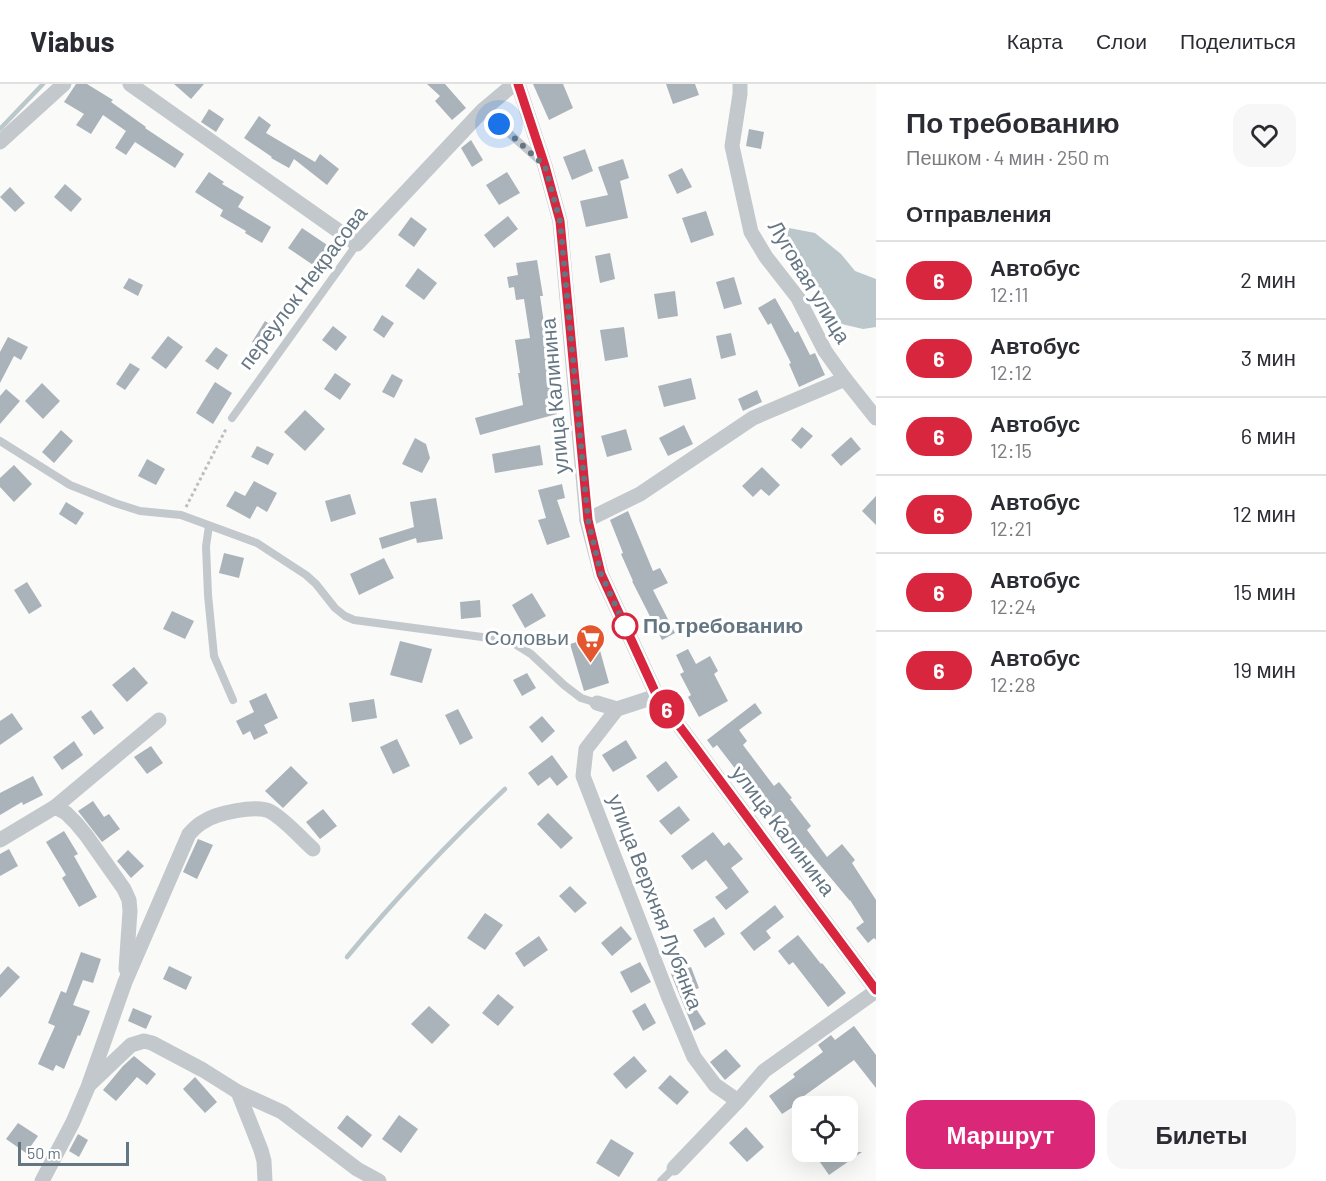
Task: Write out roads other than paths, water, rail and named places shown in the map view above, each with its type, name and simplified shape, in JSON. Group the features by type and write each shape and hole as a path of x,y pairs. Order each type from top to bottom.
{"street":[{"path":"0,142 64,84"},
{"path":"129,84 357,243"},
{"name":"переулок Некрасова","path":"357,243 483,110 516,84"},
{"name":"улица Калинина","path":"516,84 545,166 560,221 588,520 601,574 657,696 876,991"},
{"name":"Луговая улица","path":"740,84 732,146 751,232 766,257 798,298 825,351 876,418"},
{"path":"588,520 640,494 753,418 845,379"},
{"path":"597,703 617,709 657,696"},
{"name":"улица Верхняя Лубянка","path":"617,709 586,749 583,776 694,1057 715,1085 738,1101"},
{"path":"0,840 55,807 159,720"},
{"path":"55,807 66,813 86,835 124,889 129,900 125,982"},
{"path":"42,1181 73,1122 88,1087 125,982 189,834 195,827 213,817 258,808 269,811 313,849"},
{"path":"674,1168 764,1071 876,991"},
{"path":"88,1087 127,1048 137,1042 152,1043 238,1092 282,1112 357,1169 379,1181"},
{"path":"238,1092 258,1139 264,1161 265,1181"}],"lane":[{"path":"483,110 545,166"},
{"name":"переулок Некрасова","path":"232,418 357,243"},
{"path":"0,441 79,489 140,511 181,515 257,543 306,575 335,608 354,620 497,639 515,644 531,654 581,698 597,703"},
{"path":"209,526 206,546 214,656 233,700"},
{"path":"661,1181 674,1168"}],"waterway":[{"path":"0,129 43,84"},
{"path":"347,957 423,871 505,789"}],"place":[{"name":"По требованию","path":"625,626"},
{"name":"Соловьи","path":"590,664"}]}
